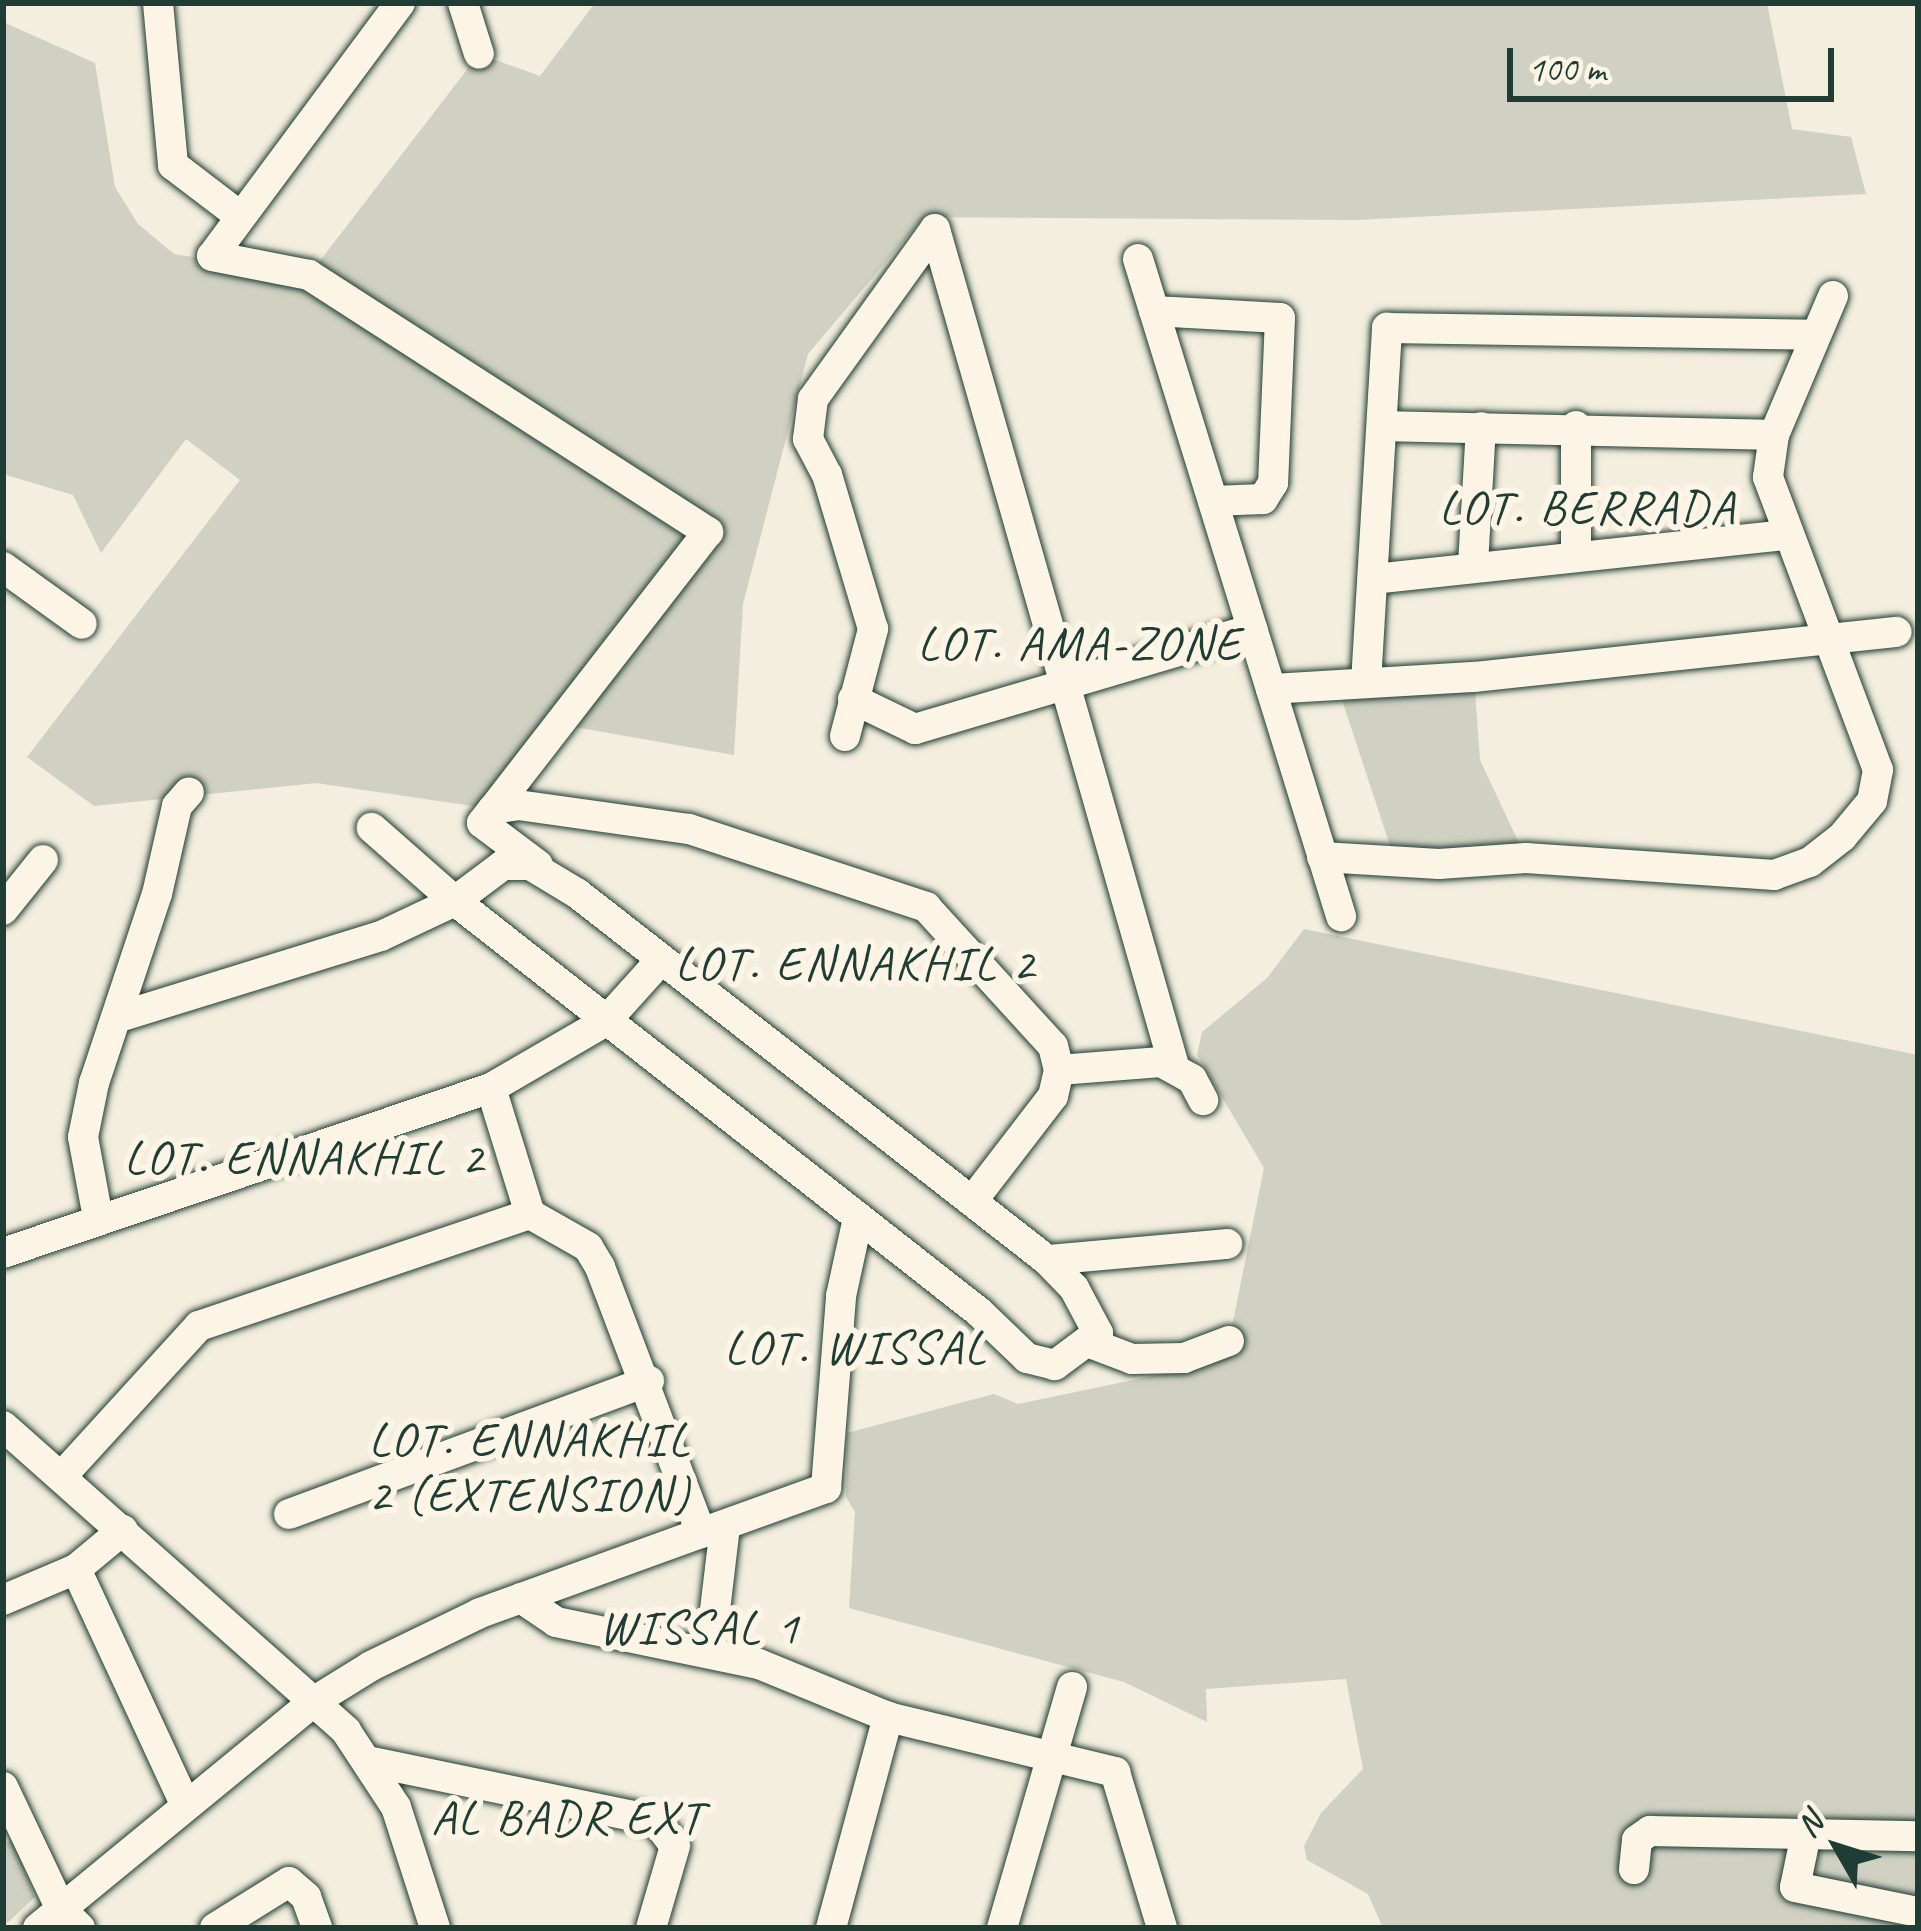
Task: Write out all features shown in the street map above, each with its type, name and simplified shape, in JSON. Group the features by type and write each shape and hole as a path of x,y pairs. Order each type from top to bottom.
{"street":[{"path":"184,3 160,17 173,165 237,214"},
{"path":"400,3 237,214 212,256 309,275 708,532 488,816"},
{"path":"463,3 479,54"},
{"path":"845,736 873,629 827,475 808,440 813,400 935,229 1068,680 1174,1066 1203,1100"},
{"path":"1138,259 1341,916"},
{"path":"1322,857 1417,864 1526,858 1774,875 1810,862 1872,801 1878,770 1768,477 1774,435 1833,296"},
{"path":"1154,310 1280,318 1273,483 1263,499 1213,501"},
{"path":"1366,683 1388,328 1814,334"},
{"path":"1384,426 1576,426 1774,435"},
{"path":"1576,426 1576,553"},
{"path":"1474,565 1481,427"},
{"path":"1373,579 1576,553 1786,535"},
{"path":"3,567 82,624"},
{"path":"853,699 915,729 1252,629"},
{"path":"1271,689 1897,632"},
{"path":"98,1218 83,1137 176,806 189,792"},
{"path":"488,816 518,805 688,829 926,908 1053,1046 1059,1070 1053,1096 973,1200"},
{"path":"372,828 454,901 858,1218 1027,1358 1055,1365 1090,1343 1095,1318 1047,1260 660,962 554,877 488,816"},
{"path":"3,910 43,860"},
{"path":"116,1018 381,936 454,901 516,862 554,877"},
{"path":"3,1253 491,1088 607,1021 660,962"},
{"path":"1059,1070 1174,1066"},
{"path":"491,1088 530,1214 588,1246 713,1530 710,1652"},
{"path":"61,1477 199,1326 530,1214"},
{"path":"3,1787 60,1922 184,1804 313,1702 433,1633 826,1488 841,1296 858,1218"},
{"path":"1047,1260 1227,1244"},
{"path":"1090,1343 1132,1359 1184,1358 1229,1341"},
{"path":"289,1514 650,1381"},
{"path":"3,1426 313,1702 372,1762 396,1807 435,1928"},
{"path":"3,1600 76,1569 123,1530"},
{"path":"76,1569 184,1804"},
{"path":"521,1598 556,1622 710,1652 888,1717 1114,1772 1162,1928"},
{"path":"1002,1928 1048,1756 1072,1687"},
{"path":"831,1928 888,1717"},
{"path":"372,1762 656,1822 675,1846 651,1928"},
{"path":"1634,1869 1636,1840 1651,1831 1918,1836"},
{"path":"1806,1834 1795,1887 1918,1912"},
{"path":"214,1928 289,1882 306,1897 317,1928"}],"shaded area":[{"path":"595,3 1767,3 1792,129 1851,137 1866,194 1357,220 924,217 808,354 743,604 734,755 574,727 493,809 316,783 94,806 27,757 240,480 186,439 101,553 73,495 3,474 3,22 95,63 115,187 138,224 174,254 309,275 479,54 540,76"},
{"path":"1474,677 1480,760 1526,858 1396,864 1338,688"},
{"path":"1304,929 1918,1055 1918,1928 1383,1928 1368,1894 1307,1860 1304,1846 1321,1813 1363,1769 1346,1679 1206,1689 1207,1722 1124,1682 849,1608 855,1512 846,1497 847,1433 994,1394 1018,1404 1162,1374 1229,1341 1264,1168 1197,1055 1202,1032 1267,978"},
{"path":"13,1840 35,1897 3,1927 3,1844"}],"district":[{"name":"LOT. BERRADA","path":"1588,508"},
{"name":"LOT. AMA-ZONE","path":"1080,644"},
{"name":"LOT. ENNAKHIL 2","path":"856,964"},
{"name":"LOT. ENNAKHIL 2","path":"305,1158"},
{"name":"LOT. WISSAL","path":"856,1348"},
{"name":"LOT. ENNAKHIL 2 (EXTENSION)","path":"530,1466"},
{"name":"WISSAL 1","path":"700,1628"},
{"name":"AL BADR EXT","path":"568,1818"}]}
